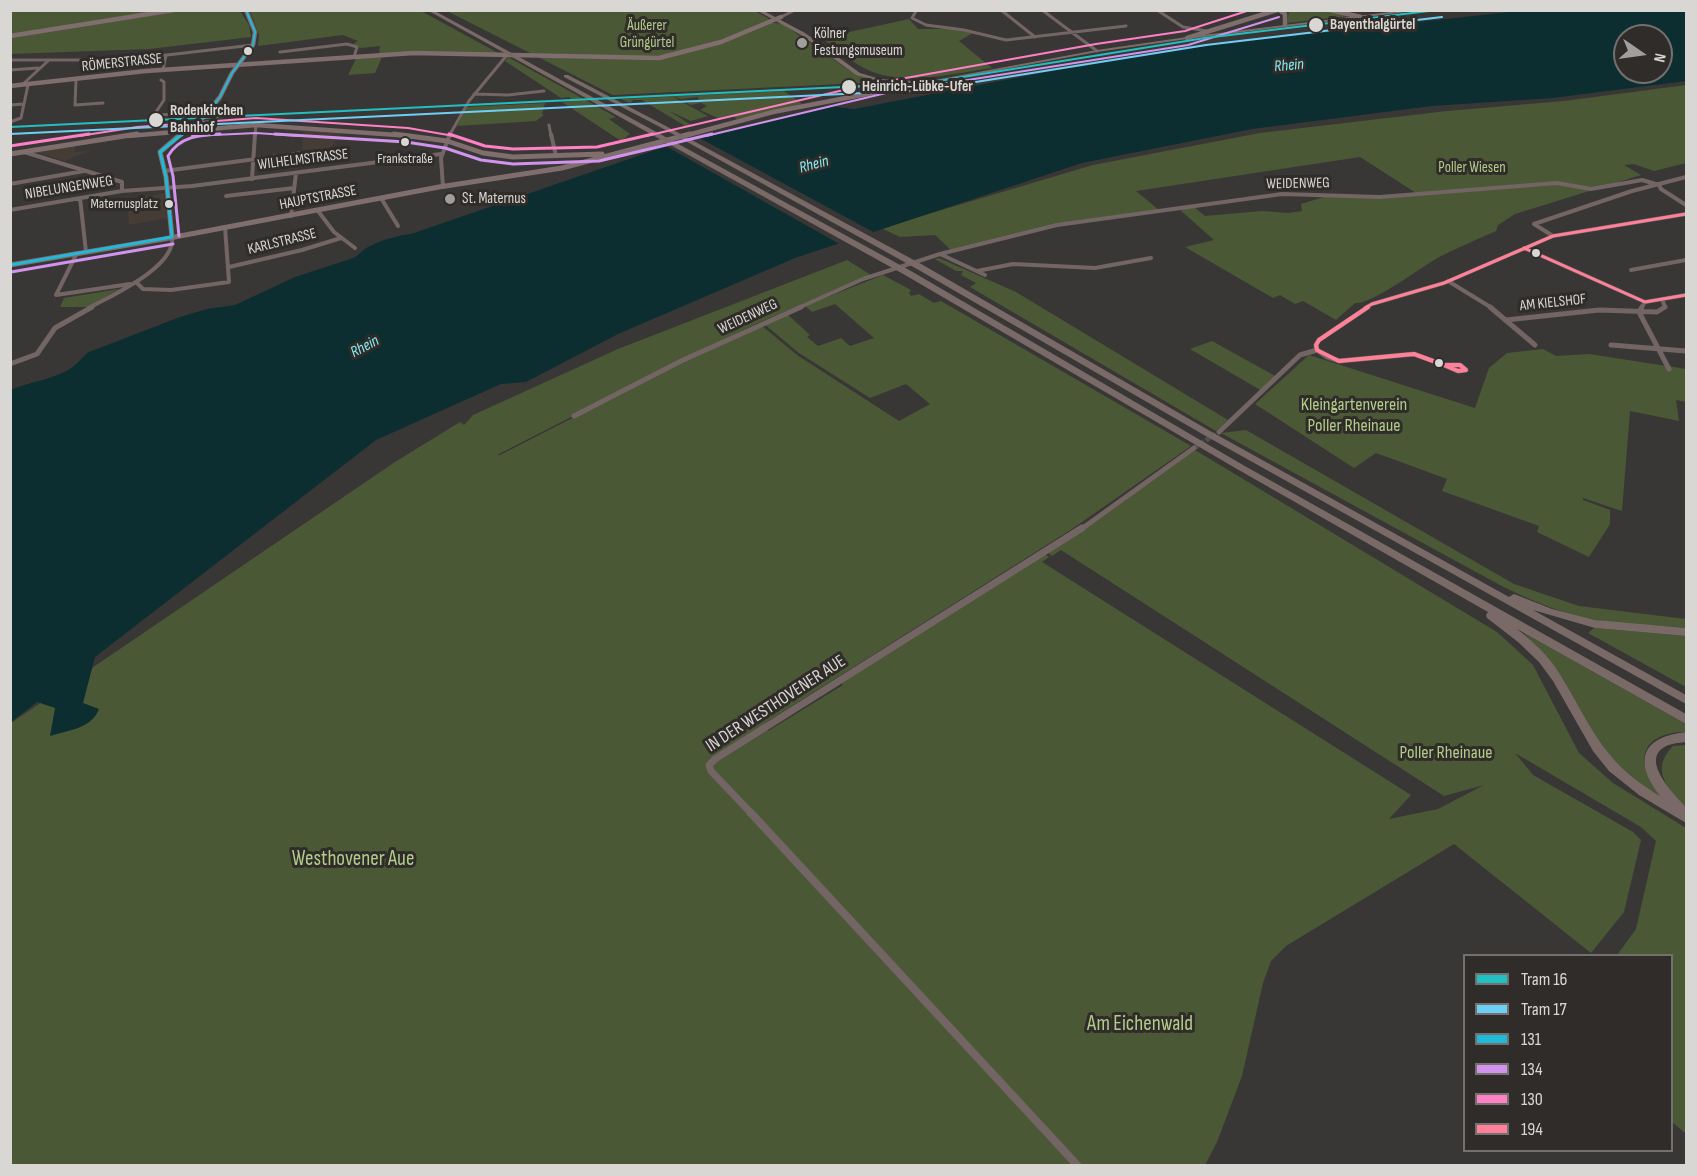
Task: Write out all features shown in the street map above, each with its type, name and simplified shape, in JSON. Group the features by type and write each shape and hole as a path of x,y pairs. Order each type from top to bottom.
{"highway":[{"path":"429,10 908,273 1240,467 1686,719"},
{"path":"441,10 554,70"},
{"path":"564,75 672,131 920,267 1207,434 1686,700"},
{"path":"1474,583 1576,620 1622,627 1686,632"},
{"path":"1455,588 1515,632 1549,667 1593,741 1607,760 1626,778 1686,817"},
{"path":"1686,737 1662,741 1653,749 1649,760 1652,774 1661,790 1686,817"}],"main road":[{"path":"758,10 815,37 865,71 889,78 925,79 979,72"},
{"path":"768,10 858,74 897,86"},
{"path":"1279,26 1407,10"},
{"path":"1359,16 1421,10"},
{"path":"880,80 934,81 1097,51 1323,20"}],"street":[{"path":"10,36 174,10"},
{"path":"10,364 37,354 55,328 135,284 172,250 168,189 159,157 162,149 206,115 253,45 255,32 246,10"},
{"path":"779,18 795,10"},
{"path":"921,10 915,11 912,16 914,20 1000,39 1126,26 1120,22"},
{"path":"1002,10 1035,37"},
{"path":"1042,10 1097,51"},
{"path":"1157,10 1183,27 1221,34"},
{"path":"1187,38 1278,10 1285,14 1285,25"},
{"path":"1330,10 1359,16"},
{"name":"RÖMERSTRASSE","path":"10,86 163,70 428,53 663,57 699,48 779,18"},
{"path":"280,52 347,44 357,47 354,57"},
{"path":"10,60 108,61 253,45"},
{"path":"163,70 166,55"},
{"path":"443,186 441,154 447,141 467,102 507,55"},
{"path":"22,85 49,61"},
{"path":"10,70 39,68"},
{"path":"10,154 107,138 191,128 256,125 350,130 447,141 502,156 598,154 628,149 773,112 925,79"},
{"path":"76,80 74,104 103,103"},
{"path":"161,80 164,82 164,100 153,115 206,115"},
{"path":"880,90 934,81"},
{"path":"10,122 20,120 28,85"},
{"path":"474,94 508,95 544,91"},
{"path":"10,105 24,104"},
{"path":"252,179 256,125"},
{"path":"549,125 556,156"},
{"path":"10,148 122,182 122,191"},
{"name":"HAUPTSTRASSE","path":"10,265 291,216 443,186 576,165 628,149"},
{"path":"164,171 302,153"},
{"name":"WILHELMSTRASSE","path":"168,189 441,154"},
{"path":"544,171 559,165 568,156"},
{"path":"10,184 85,171"},
{"path":"291,216 296,173"},
{"path":"1554,236 1534,224 1648,186 1686,177"},
{"name":"WEIDENWEG","path":"574,416 681,361 863,279 940,254 1073,222 1282,194 1376,197 1557,183 1591,189 1642,180 1659,185"},
{"path":"1659,185 1659,188 1686,205"},
{"path":"226,196 294,188"},
{"name":"NIBELUNGENWEG","path":"10,210 122,191 168,189"},
{"path":"80,198 86,252"},
{"path":"381,198 398,226"},
{"path":"318,211 322,219 355,248"},
{"path":"1443,365 1411,354 1341,361 1326,357 1317,350 1316,345 1319,340 1365,308 1448,281 1554,236 1686,214"},
{"path":"77,253 56,295 135,284 143,289 182,289 229,282 225,227"},
{"name":"KARLSTRASSE","path":"229,267 292,253 341,238"},
{"path":"1524,249 1645,302 1639,312 1669,369"},
{"path":"940,254 985,275"},
{"path":"977,271 1013,264 1089,268 1151,258"},
{"path":"1139,260 1144,264"},
{"path":"1631,270 1686,260"},
{"path":"1448,281 1475,297 1535,345"},
{"name":"AM KIELSHOF","path":"1645,302 1686,295"},
{"name":"AM KIELSHOF","path":"1506,320 1599,310 1639,312 1663,310 1665,304 1662,299"},
{"path":"1611,345 1686,351"},
{"path":"1219,432 1300,355 1317,350"},
{"name":"IN DER WESTHOVENER AUE","path":"1078,1166 877,947 711,771 709,765 921,628 1077,532 1194,448"}],"shaded area":[{"path":"303,129 342,131 331,148 302,151"},
{"path":"75,144 75,152 91,150 65,161 35,152"},
{"name":"Maternusplatz","path":"164,193 167,218 129,225 127,200"}],"green space":[{"path":"10,11 163,11 11,34"},
{"path":"182,11 240,11 249,25 251,37 149,49 11,54 11,37"},
{"path":"250,11 421,11 500,54 379,54 380,46 360,48 353,44 358,41 343,35 258,46 259,35"},
{"name":"Äußerer Grüngürtel","path":"447,11 755,11 771,20 768,22 783,24 850,71 881,82 613,95"},
{"path":"1289,11 1324,11 1350,16 1287,23"},
{"path":"909,19 918,29 953,29 973,33 959,41 992,68 930,77 898,78 882,75 856,64 822,38"},
{"path":"382,57 375,73 348,75 356,59"},
{"path":"508,57 616,117 609,119 630,134 621,141 562,102 573,101 569,97 561,98 505,61"},
{"name":"Poller Wiesen","path":"1686,85 1686,163 1654,171 1634,164 1624,165 1641,175 1515,214 1498,225 1496,231 1441,256 1373,298 1355,303 1336,320 1303,301 1295,304 1280,295 1273,298 1185,247 1214,240 1179,209 1194,207 1205,216 1262,211 1288,213 1302,211 1301,204 1327,196 1375,198 1416,193 1360,157 1136,191 1159,210 1067,222 951,250 935,235 900,237 881,228 1093,165 1260,133 1447,111 1564,101"},
{"path":"784,91 802,104 737,119 733,116 720,119 700,110 707,106 701,103 691,105 687,103 699,101 698,97 681,99 673,97 708,116 691,121 669,111 691,125 687,127 642,100 633,100 630,103 621,99"},
{"path":"545,103 542,114 544,115 536,121 457,126 467,107"},
{"path":"939,258 1016,292 1228,420 1216,431 970,287 976,283 961,275 963,271 956,271 935,259"},
{"path":"847,260 871,275 758,323 497,455 761,325 797,355 899,421 930,404 906,384 870,398 799,353 764,324 787,314 810,335 807,337 818,346 841,338 850,346 874,338 835,304 812,312 805,306 883,275 911,290 909,293 911,296 919,294 934,303 941,301 1191,446 1072,529 765,723 768,731 843,685 841,682 1045,554 1049,557 1042,562 1411,795 1389,819 1438,809 1484,785 1444,796 1061,550 1052,556 1048,553 1195,450 1497,632 1533,665 1579,753 1613,783 1686,828 1686,1134 1673,1123 1673,954 1618,954 1636,929 1656,841 1641,827 1515,753 1533,775 1633,832 1641,840 1624,912 1591,953 1454,844 1286,946 1271,961 1263,983 1242,1076 1217,1142 1205,1165 11,1165 11,723 395,462 460,422 464,425 473,415 618,349"},
{"path":"119,289 88,307 60,307 64,298"},
{"path":"1212,341 1277,377 1262,391 1190,349"},
{"name":"Kleingartenverein Poller Rheinaue","path":"1543,349 1556,356 1589,354 1686,369 1686,402 1676,400 1679,421 1630,411 1622,511 1583,498 1583,500 1610,510 1610,524 1589,557 1537,532 1539,526 1442,491 1447,479 1376,453 1354,468 1255,404 1309,355 1475,408 1489,368 1507,353"},
{"path":"1246,430 1514,584 1579,606 1686,619 1686,628 1589,619 1562,612 1523,596 1221,433"},
{"path":"1594,628 1686,636 1686,687 1588,633"},
{"path":"1524,633 1686,724 1686,732 1670,733 1656,739 1647,748 1645,755 1644,764 1671,803 1640,783 1613,760 1598,742 1565,682"},
{"path":"1686,745 1686,808 1668,786 1662,771 1662,763 1673,746"}],"water":[{"name":"Rhein","path":"1527,10 1686,11 1686,81 1673,83 1673,24 1613,24 1613,84 1663,84 1553,98 1432,106 1252,129 1082,163 795,258 618,334 526,382 501,384 376,440 95,657 83,703 99,709 91,721 79,728 50,736 55,708 37,702 11,722 11,390 53,377 75,365 89,352 180,317 207,309 235,305 295,277 353,258 379,242 414,233 661,148 836,104 837,107 854,109 1057,70 1220,44"}],"pier":[{"path":"694,135 877,234 843,246 662,144"}],"tunnel":[{"path":"1194,448 1219,432"}],"tram line":[{"name":"16","path":"10,127 926,83 1205,38 1437,10"},
{"name":"17","path":"10,134 926,90 1206,45 1442,17"}],"transit line":[{"name":"131","path":"172,237 166,177 160,152 204,117 220,97 232,73 253,45 255,32 246,10"},
{"name":"130","path":"10,146 137,127 256,118 408,128 449,134 485,146 513,149 597,147 861,86 1096,44 1185,31 1250,10"},
{"name":"134","path":"179,236 173,176 168,156 171,151 193,135 256,133 406,142 445,148 481,160 513,164 599,161 886,93 1188,45 1279,17"},
{"name":"194","path":"1317,350 1316,345 1319,340 1372,304 1444,283 1553,236 1686,214"},
{"name":"131","path":"10,265 172,237"},
{"name":"134","path":"11,272 173,244"},
{"name":"194","path":"1524,248 1645,302 1686,295"},
{"name":"194","path":"1317,350 1339,361 1414,354 1444,365"},
{"name":"194","path":"1444,365 1460,365 1466,370 1458,371 1444,365"}],"place":[{"name":"Bayenthalgürtel","path":"1316,25"},
{"name":"Kölner Festungsmuseum","path":"802,43"},
{"name":"Heinrich-Lübke-Ufer","path":"849,87"},
{"name":"Rodenkirchen Bahnhof","path":"156,120"},
{"name":"Frankstraße","path":"405,142"},
{"name":"St. Maternus","path":"450,199"},
{"name":"Maternusplatz","path":"169,204"}],"park label":[{"name":"Poller Rheinaue","path":"1446,753"},
{"name":"Westhovener Aue","path":"353,860"},
{"name":"Am Eichenwald","path":"1140,1025"}]}
